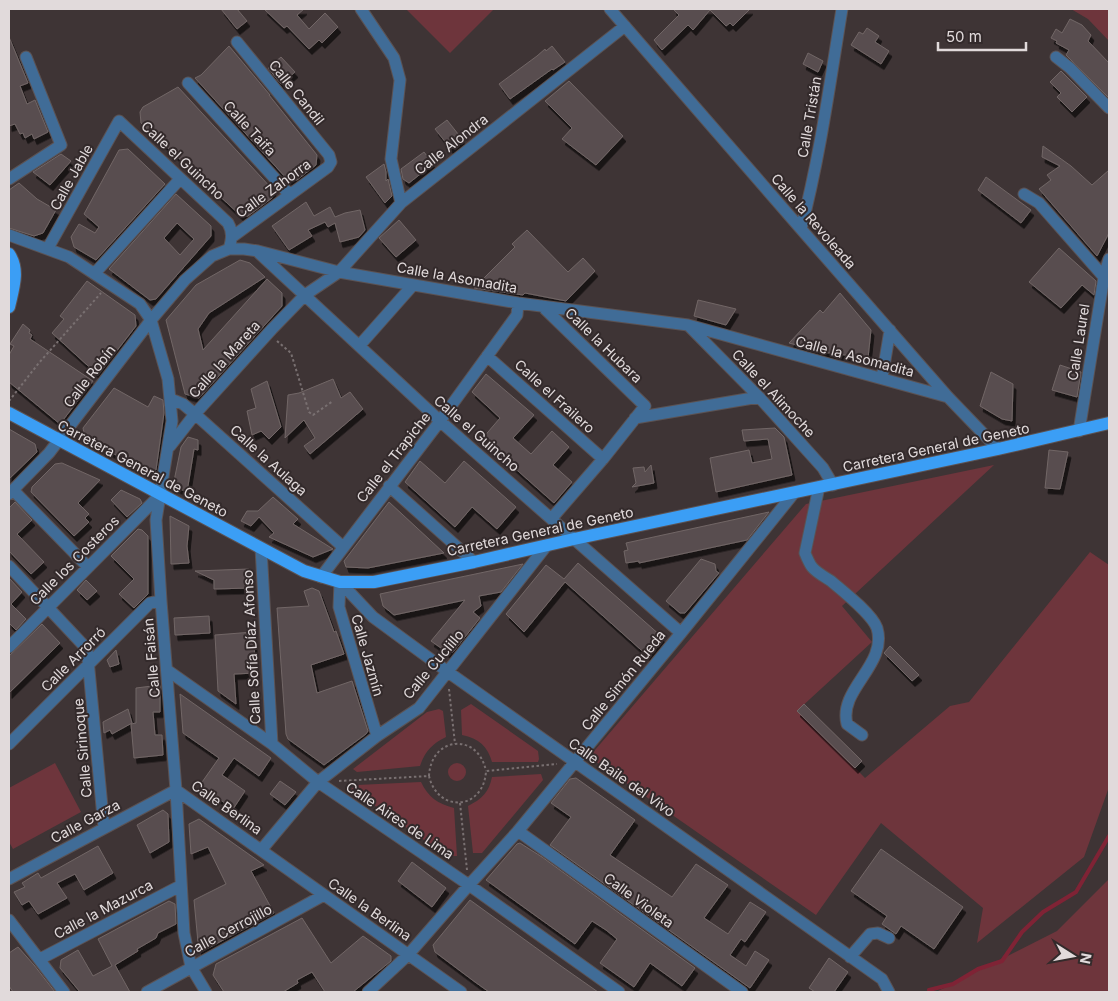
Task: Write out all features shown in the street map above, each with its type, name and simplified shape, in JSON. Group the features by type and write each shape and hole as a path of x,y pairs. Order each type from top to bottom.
{"main road":[{"path":"9,254 14,266 15,279 9,307"},
{"name":"Carretera General de Geneto","path":"9,413 304,571 340,582 374,582 474,562 574,538 998,450 1109,423"}],"street":[{"path":"361,9 394,58 400,80 391,159 400,202"},
{"name":"Calle la Revoleada","path":"610,9 800,229 948,397 998,450"},
{"name":"Calle Tristán","path":"800,229 816,164 842,9"},
{"name":"Calle Alondra","path":"305,294 338,272 400,202 625,26"},
{"name":"Calle Candil","path":"237,42 329,155 331,162"},
{"path":"9,178 61,145 26,57"},
{"path":"1056,57 1070,68 1109,108"},
{"name":"Calle Taifa","path":"188,83 289,194"},
{"name":"Calle el Guincho","path":"120,121 228,223 231,229 231,243"},
{"name":"Calle Jable","path":"48,248 120,121"},
{"name":"Calle Zahorra","path":"231,243 289,194 328,167 331,162"},
{"path":"95,274 180,179"},
{"path":"1024,194 1039,203 1104,277"},
{"path":"9,235 69,257 140,304 151,320 185,280 212,256 231,243"},
{"name":"Calle la Asomadita","path":"231,243 244,249 338,272 518,303 688,325 948,397"},
{"name":"Calle el Guincho","path":"258,251 440,421 682,633"},
{"name":"Calle Laurel","path":"1079,431 1104,277 1109,259"},
{"path":"359,346 413,285"},
{"name":"Calle la Mareta","path":"168,447 195,414 305,294"},
{"name":"Calle el Trapiche","path":"321,577 440,421 517,315 518,303"},
{"name":"Calle la Hubara","path":"542,306 645,406 636,418"},
{"name":"Calle Faisán","path":"151,320 168,379 171,399 172,422 156,520 176,790 180,886 184,933 191,967 206,992"},
{"name":"Calle Robín","path":"11,492 59,440 151,320"},
{"name":"Calle el Alimoche","path":"688,325 823,468 833,484"},
{"path":"882,378 890,330"},
{"name":"Calle el Frailero","path":"487,356 603,459"},
{"path":"552,518 636,418 758,397"},
{"name":"Calle la Aulaga","path":"171,399 183,404 195,414 343,547"},
{"path":"389,486 474,562"},
{"path":"819,487 805,554 812,568 834,584 869,616 877,627 878,642 874,658 848,703 845,716 847,724 862,735"},
{"path":"11,492 88,567"},
{"name":"Calle Simón Rueda","path":"371,991 408,955 518,831 682,633 794,493"},
{"name":"Calle los Costeros","path":"9,647 160,494"},
{"name":"Calle Cuclillo","path":"262,850 318,782 377,736 419,708 547,545"},
{"name":"Calle Sofía Díaz Afonso","path":"261,548 272,744"},
{"name":"Calle Sirinoque","path":"10,570 88,648 104,828"},
{"name":"Calle Baile del Vivo","path":"340,582 373,617 572,766 882,979 889,992"},
{"name":"Calle Jazmín","path":"340,582 339,608 377,736"},
{"name":"Calle Arrorró","path":"9,744 150,604 161,601"},
{"name":"Calle Aires de Lima","path":"167,670 272,744 318,782 469,885 619,992"},
{"name":"Calle Garza","path":"9,879 176,790"},
{"name":"Calle Berlina","path":"176,790 262,850"},
{"name":"Calle Violeta","path":"518,831 742,992"},
{"name":"Calle la Berlina","path":"262,850 461,992"},
{"name":"Calle la Mazurca","path":"40,959 180,886"},
{"name":"Calle Cerrojillo","path":"147,992 324,895"},
{"path":"9,920 64,992"},
{"path":"850,957 870,934 878,933 889,938"}],"path":[{"path":"9,401 38,364 110,283"},
{"path":"268,333 291,353 309,412 314,415 334,401"},
{"path":"448,672 455,744"},
{"path":"455,744 465,744 480,754 486,771 486,780 482,789 476,796 460,803 451,802 436,792 431,785 429,776 433,758 446,746 455,744"},
{"path":"486,771 556,764 572,766"},
{"path":"318,782 429,776"},
{"path":"460,803 469,885"}],"shaded area":[{"path":"406,9 494,9 450,53"},
{"path":"1071,9 1109,9 1109,41 1088,19"},
{"path":"994,465 842,606 872,642 798,710 865,778 950,706 969,702 1090,552 1109,565 1109,787 1084,857 977,943 983,908 881,823 816,915 589,757 806,504"},
{"path":"471,704 538,751 538,762 492,762 482,744 473,738 462,735 461,710"},
{"path":"439,709 443,711 446,737 430,749 424,756 420,766 357,772 353,769 427,712"},
{"path":"55,763 81,812 13,849 9,842 9,788"},
{"path":"453,763 461,763 466,768 464,779 453,781 448,776 448,768"},
{"path":"541,774 543,780 482,853 473,853 468,806 484,795 492,777"},
{"path":"421,782 434,799 454,808 457,856 447,856 351,789 357,785"},
{"path":"1109,879 1109,992 936,992 1057,931"}],"building":[{"path":"221,9 237,9 247,21 237,29"},
{"path":"264,9 304,9 297,15 309,29 325,13 338,27 322,43 319,40 309,49 287,26 284,28"},
{"path":"673,9 750,9 733,26 730,23 726,26 710,10 693,30 688,25 662,50 654,40 679,15"},
{"path":"1070,19 1082,25 1091,35 1088,41 1109,63 1109,98 1066,55 1069,50 1051,38 1056,29 1062,33"},
{"path":"867,28 879,36 875,42 889,51 881,64 851,45 859,32 863,34"},
{"path":"9,37 28,83 20,86 27,104 35,100 48,132 34,139 32,134 25,138 23,133 20,134 15,124 9,126"},
{"path":"229,46 317,155 316,165 297,180 287,179 195,78 201,75"},
{"path":"552,46 565,62 510,99 499,84 545,49 546,51"},
{"path":"808,53 823,61 818,72 803,64"},
{"path":"281,57 295,72 281,84 268,68"},
{"path":"1061,71 1087,97 1072,112 1057,97 1061,93 1050,82"},
{"path":"569,81 623,136 596,165 562,139 572,128 545,101"},
{"path":"178,87 273,190 272,198 248,216 241,216 141,123 140,112 143,107"},
{"path":"447,120 462,139 451,149 435,129"},
{"path":"1043,146 1071,166 1092,185 1109,170 1109,233 1097,256 1039,189 1051,180 1047,175 1060,166 1042,157"},
{"path":"128,149 165,184 96,260 74,247 71,237 79,224 95,233 99,227 84,214 119,150"},
{"path":"424,152 433,164 409,183 403,179 401,169"},
{"path":"61,154 71,161 50,185 33,172"},
{"path":"384,164 386,181 388,179 392,196 385,203 366,177"},
{"path":"986,177 1031,210 1021,223 978,190"},
{"path":"19,183 37,199 56,210 43,233 34,236 9,228 9,190"},
{"path":"176,194 211,226 211,236 156,299 150,300 109,269","holes":["177,223 194,239 180,255 164,238"]},
{"path":"306,202 314,216 330,207 335,217 360,210 365,230 359,237 340,242 335,223 328,227 325,222 308,230 312,236 289,250 272,226"},
{"path":"399,220 416,240 396,257 379,238"},
{"path":"527,230 568,272 583,258 595,271 566,301 525,293 523,295 474,288 515,247 512,244"},
{"path":"1059,248 1096,281 1094,295 1082,285 1061,308 1029,282"},
{"path":"240,260 250,263 265,277 209,313 198,329 203,350 267,279 282,293 282,306 199,398 185,394 166,320 196,285"},
{"path":"87,281 135,315 136,326 98,375 52,333 64,319 60,316"},
{"path":"840,293 871,330 868,358 822,352 789,343 820,310 823,313"},
{"path":"698,300 736,309 726,325 694,316"},
{"path":"23,324 30,330 29,333 32,335 30,339 93,381 60,424 9,382 9,355 14,346 10,344"},
{"path":"1060,365 1081,372 1077,397 1052,390"},
{"path":"991,372 1013,384 1012,421 1002,419 980,406"},
{"path":"486,374 534,415 513,438 531,454 552,431 569,447 553,465 572,482 554,503 482,439 500,418 472,392"},
{"path":"333,379 341,398 350,392 363,409 310,454 304,446 315,438 304,420 285,438 288,395 299,393"},
{"path":"267,381 281,427 269,439 261,431 252,435 247,411 256,408 251,389"},
{"path":"114,388 148,407 154,396 163,400 164,413 156,470 149,473 85,438 83,428"},
{"path":"775,428 784,437 792,475 716,492 710,458 749,450 752,463 772,459 768,439 744,441 742,430"},
{"path":"9,429 35,444 37,452 9,479"},
{"path":"188,437 198,440 198,450 194,449 187,492 173,486 181,447"},
{"path":"1049,450 1068,452 1060,489 1045,488"},
{"path":"420,461 445,483 464,461 516,507 497,529 472,507 455,527 405,482"},
{"path":"62,463 100,480 78,503 89,514 85,518 89,522 74,536 31,492 32,487 55,464"},
{"path":"651,465 654,483 632,487 636,483 633,468 644,467 645,472"},
{"path":"121,490 140,499 142,503 127,517 111,500"},
{"path":"273,497 298,519 293,524 333,549 313,557 269,537 274,533 259,517 251,526 241,521 247,511 258,511"},
{"path":"15,502 32,520 17,534 44,562 31,574 9,551 9,508"},
{"path":"389,502 444,553 368,568 346,567 344,561"},
{"path":"769,512 747,540 639,563 639,561 626,563 624,551 628,550 626,543"},
{"path":"170,516 189,526 187,546 189,563 171,564"},
{"path":"138,529 148,536 148,594 134,608 119,594 134,579 111,556"},
{"path":"701,559 715,564 716,571 719,573 685,613 680,613 666,601"},
{"path":"578,563 661,636 662,641 649,657 565,582 524,632 506,614 546,565 564,579"},
{"path":"523,564 501,592 479,596 481,606 473,612 480,618 453,652 448,653 431,641 465,600 394,615 383,606 380,594"},
{"path":"249,569 250,588 214,589 214,580 195,571"},
{"path":"9,578 22,592 11,604 26,619 16,630 9,623"},
{"path":"86,580 97,591 87,600 77,590"},
{"path":"312,588 319,591 344,654 311,665 317,693 352,681 368,731 324,765 288,739 286,734 277,608 309,606 304,591"},
{"path":"209,616 210,633 175,635 174,618"},
{"path":"42,624 60,643 9,693 9,656"},
{"path":"253,632 256,673 234,674 236,704 218,691 215,635"},
{"path":"890,646 919,675 912,681 884,653"},
{"path":"116,650 119,664 110,667 107,660"},
{"path":"160,685 160,712 153,712 155,735 162,735 163,755 134,758 131,724 136,723 136,688"},
{"path":"180,694 271,758 259,776 234,758 222,775 245,791 233,809 200,785 219,758 183,733"},
{"path":"804,704 862,761 855,768 797,711"},
{"path":"128,709 132,723 112,734 110,730 104,733 103,722"},
{"path":"576,778 635,820 610,855 672,897 696,864 728,885 704,918 728,934 750,902 766,912 745,942 741,939 730,955 746,966 755,951 769,960 750,988 550,845 571,817 551,803 570,779"},
{"path":"280,781 296,792 285,805 270,794"},
{"path":"163,810 168,814 169,842 150,853 137,825"},
{"path":"199,819 264,865 251,871 274,913 199,953 194,900 226,884 208,847 191,854 189,824"},
{"path":"520,843 695,968 682,986 650,963 634,987 600,963 617,939 606,930 592,921 575,944 486,880 517,844"},
{"path":"98,846 113,873 84,890 75,874 57,883 67,898 38,914 29,901 22,905 14,892 25,887 22,883 38,873 41,878"},
{"path":"881,849 963,907 934,949 901,926 896,934 882,924 887,916 851,891"},
{"path":"412,862 446,888 432,907 398,881"},
{"path":"470,900 598,992 489,992 475,982 435,952 433,945"},
{"path":"169,901 175,904 176,924 158,933 156,938 115,965 130,992 80,992 60,968 61,960 78,950 93,976 112,966 98,939"},
{"path":"302,918 331,963 363,936 391,956 391,961 353,992 325,992 312,972 297,980 298,983 283,992 224,992 213,975 216,964"},
{"path":"18,947 55,992 13,992 9,986 9,953"},
{"path":"829,958 848,972 834,992 815,992 809,988"}],"waterway":[{"path":"929,990 953,984 978,969 1002,961 1022,932 1043,912 1076,892 1109,836"}]}
